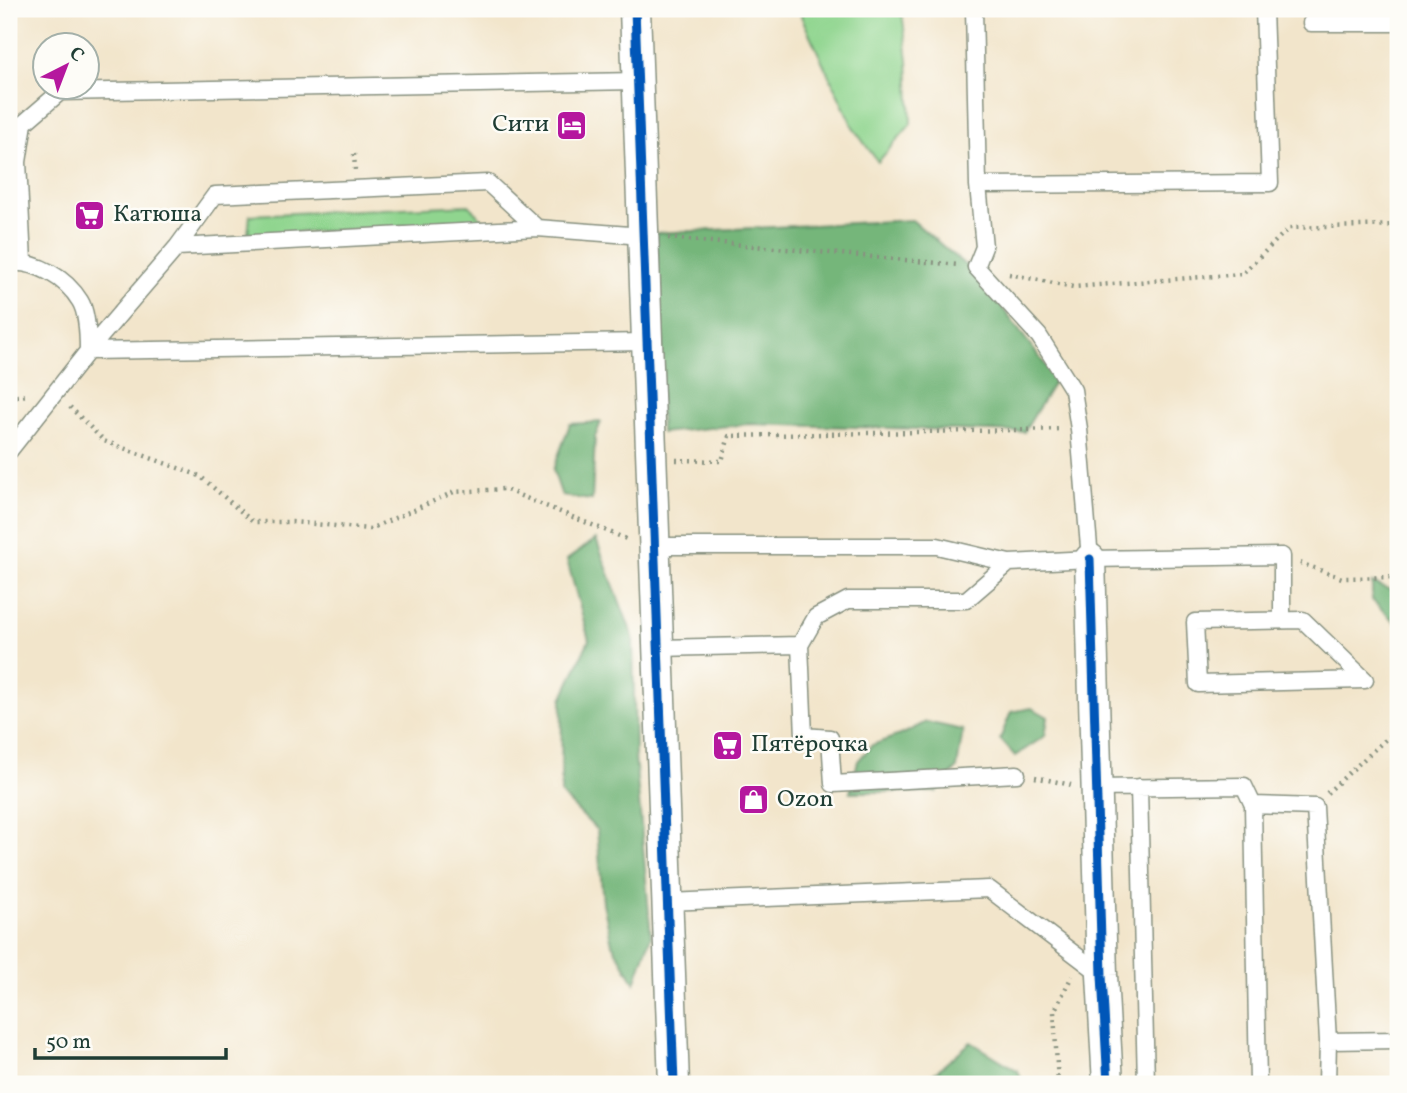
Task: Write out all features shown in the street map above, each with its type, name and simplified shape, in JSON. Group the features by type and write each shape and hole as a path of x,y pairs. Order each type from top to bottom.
{"street":[{"path":"635,9 674,1084"},
{"path":"1090,559 1102,975 1108,1084"}],"lane":[{"path":"974,9 978,185 984,247 976,267 1040,337 1073,390 1090,559"},
{"path":"978,185 1270,183 1264,9"},
{"path":"1311,23 1398,23"},
{"path":"88,351 82,302 60,278 16,262 18,162 24,123 60,92 637,80"},
{"path":"9,451 88,351 177,247 215,195 488,183 537,228"},
{"path":"177,247 537,228 643,236"},
{"path":"88,351 647,342"},
{"path":"654,547 937,546 1009,563 1282,556 1282,620"},
{"path":"1009,563 966,600 848,600 816,617 800,645 804,736 830,738 833,784 1017,774"},
{"path":"1282,620 1303,620 1365,680 1198,684 1195,622 1282,620"},
{"path":"658,648 800,645"},
{"path":"1096,788 1244,786 1253,805 1258,1084"},
{"path":"1139,788 1146,1084"},
{"path":"1253,805 1315,807 1328,1041 1327,1084"},
{"path":"667,902 989,889 1102,975"},
{"path":"1328,1041 1398,1040"}],"path":[{"path":"643,236 976,267 1073,287 1242,274 1289,228 1398,225"},
{"path":"55,392 104,440 200,476 253,522 370,529 454,492 505,489 623,538 654,547"},
{"path":"651,460 722,461 729,436 1079,429"},
{"path":"1282,556 1342,578 1398,576"},
{"path":"1315,807 1398,728"},
{"path":"1017,774 1096,788"}],"green space":[{"path":"802,9 894,9 902,12 908,60 911,124 878,162 854,129 801,16"},
{"path":"469,205 483,220 474,223 248,235 250,215"},
{"path":"912,220 978,276 1056,379 1024,432 749,424 661,433 656,233"},
{"path":"601,422 595,437 592,500 562,496 553,470 570,424"},
{"path":"596,539 633,637 635,756 651,936 635,983 612,944 603,903 597,830 561,794 562,699 589,640 567,560"},
{"path":"1372,583 1398,592 1398,625 1372,600"},
{"path":"1032,708 1048,717 1045,736 1015,756 1000,739 1011,712"},
{"path":"926,722 963,730 957,768 936,792 850,792 858,761 872,745"},
{"path":"971,1042 1018,1071 1023,1084 900,1084 930,1077"}],"cycle path":[{"path":"635,9 674,1084"},
{"path":"1090,559 1102,975 1108,1084"}],"place":[{"name":"Сити","path":"572,125"},
{"name":"Катюша","path":"90,215"},
{"name":"Пятёрочка","path":"728,745"},
{"name":"Ozon","path":"754,800"}]}
